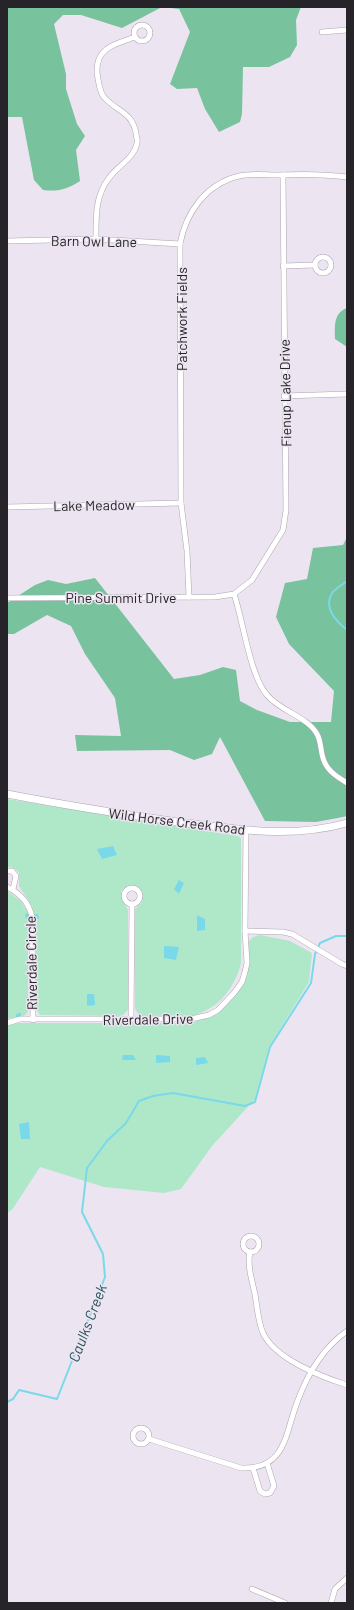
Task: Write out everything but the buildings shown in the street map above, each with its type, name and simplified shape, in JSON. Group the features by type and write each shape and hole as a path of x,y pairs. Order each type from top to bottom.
{"main road":[{"name":"Wild Horse Creek Road","path":"7,794 88,810 271,833 320,829 347,823"}],"street":[{"path":"322,32 347,30"},
{"path":"96,239 98,202 103,188 110,177 132,156 137,142 135,126 127,114 103,95 98,82 98,62 100,54 106,49 136,36"},
{"name":"Patchwork Fields","path":"189,597 187,551 181,503 180,244 183,230 192,209 205,194 221,183 240,176 326,174 347,177"},
{"name":"Fienup Lake Drive","path":"234,594 252,580 269,556 283,530 286,510 282,175"},
{"name":"Barn Owl Lane","path":"7,241 96,239 180,244"},
{"path":"283,266 315,265"},
{"path":"284,396 347,394"},
{"name":"Lake Meadow","path":"7,507 181,503"},
{"path":"234,594 257,678 266,695 285,711 305,721 317,733 324,763 335,776 347,783"},
{"name":"Pine Summit Drive","path":"7,598 215,597 234,594"},
{"name":"Riverdale Drive","path":"7,1022 20,1019 191,1019 210,1015 218,1010 242,982 247,963 245,931 246,830"},
{"path":"7,871 12,871 16,876 13,890"},
{"name":"Riverdale Circle","path":"7,887 13,890 26,902 32,917 32,1020"},
{"path":"131,1020 132,904"},
{"path":"245,931 283,932 292,934 344,965"},
{"path":"250,1252 250,1270 263,1332 271,1345 322,1377 347,1385"},
{"path":"149,1439 231,1465 253,1468 267,1463 282,1449 297,1401 311,1371 327,1349 347,1331"},
{"path":"253,1468 260,1491 265,1494 270,1493 274,1486 267,1463"},
{"path":"331,1603 335,1589 347,1578"},
{"path":"252,1589 286,1603"}],"green space":[{"path":"7,7 162,7 122,28 81,15 63,15 54,24 66,74 66,89 77,124 85,136 76,150 80,181 67,188 53,191 43,190 34,180 22,117 7,117"},
{"path":"162,7 301,7 296,20 297,45 290,57 269,67 243,67 242,114 240,122 219,132 205,109 197,88 177,89 170,84 190,32 179,9"},
{"path":"347,308 347,347 335,339 335,330 339,313"},
{"path":"347,537 347,816 316,822 265,821 220,737 212,754 194,760 170,750 77,751 75,735 121,736 115,698 85,654 71,626 47,615 14,634 7,634 7,603 35,585 48,580 66,584 95,578 174,679 200,675 223,667 236,670 240,701 257,710 290,722 331,722 334,691 289,644 276,617 285,583 307,579 313,548 343,545"},
{"path":"7,799 238,836 241,838 241,963 234,983 222,999 205,1011 196,1015 185,1017 174,1018 142,1016 138,1014 135,1008 135,909 142,902 143,894 138,886 128,885 121,891 121,898 128,910 128,1010 123,1015 119,1016 40,1015 36,1009 36,921 32,906 19,886 19,873 14,868 7,867"},
{"path":"7,891 20,900 28,913 28,1012 24,1016 7,1019"},
{"path":"260,935 290,941 312,953 309,982 269,1047 255,1099 212,1146 181,1189 164,1193 104,1187 40,1167 12,1210 7,1213 7,1025 17,1023 191,1023 212,1015 229,1002 236,994 242,985 246,974 249,941 253,937"}],"water":[{"path":"113,846 117,855 102,859 97,849"},
{"path":"179,880 184,883 179,894 174,889"},
{"path":"197,915 205,919 205,930 197,931"},
{"path":"164,946 179,947 176,960 164,958"},
{"path":"87,994 94,994 95,1005 87,1006"},
{"path":"123,1055 133,1055 136,1060 122,1060"},
{"path":"156,1055 170,1056 170,1062 156,1063"},
{"path":"205,1057 208,1063 196,1065 196,1058"},
{"path":"29,1122 30,1139 21,1139 19,1124"}],"waterway":[{"name":"Caulks Creek","path":"347,581 332,593 329,604 332,614 347,630"},
{"path":"28,914 29,918 27,918 26,915 28,914"},
{"path":"35,915 37,915 38,918 36,918 35,915"},
{"name":"Caulks Creek","path":"7,1402 13,1399 19,1390 57,1399 105,1277 103,1254 82,1212 87,1168 107,1141 126,1123 139,1101 153,1096 173,1093 245,1106 255,1102 270,1047 311,983 315,954 320,943 336,936 347,936"},
{"path":"20,1014 20,1016 17,1017 17,1015 20,1014"}]}
